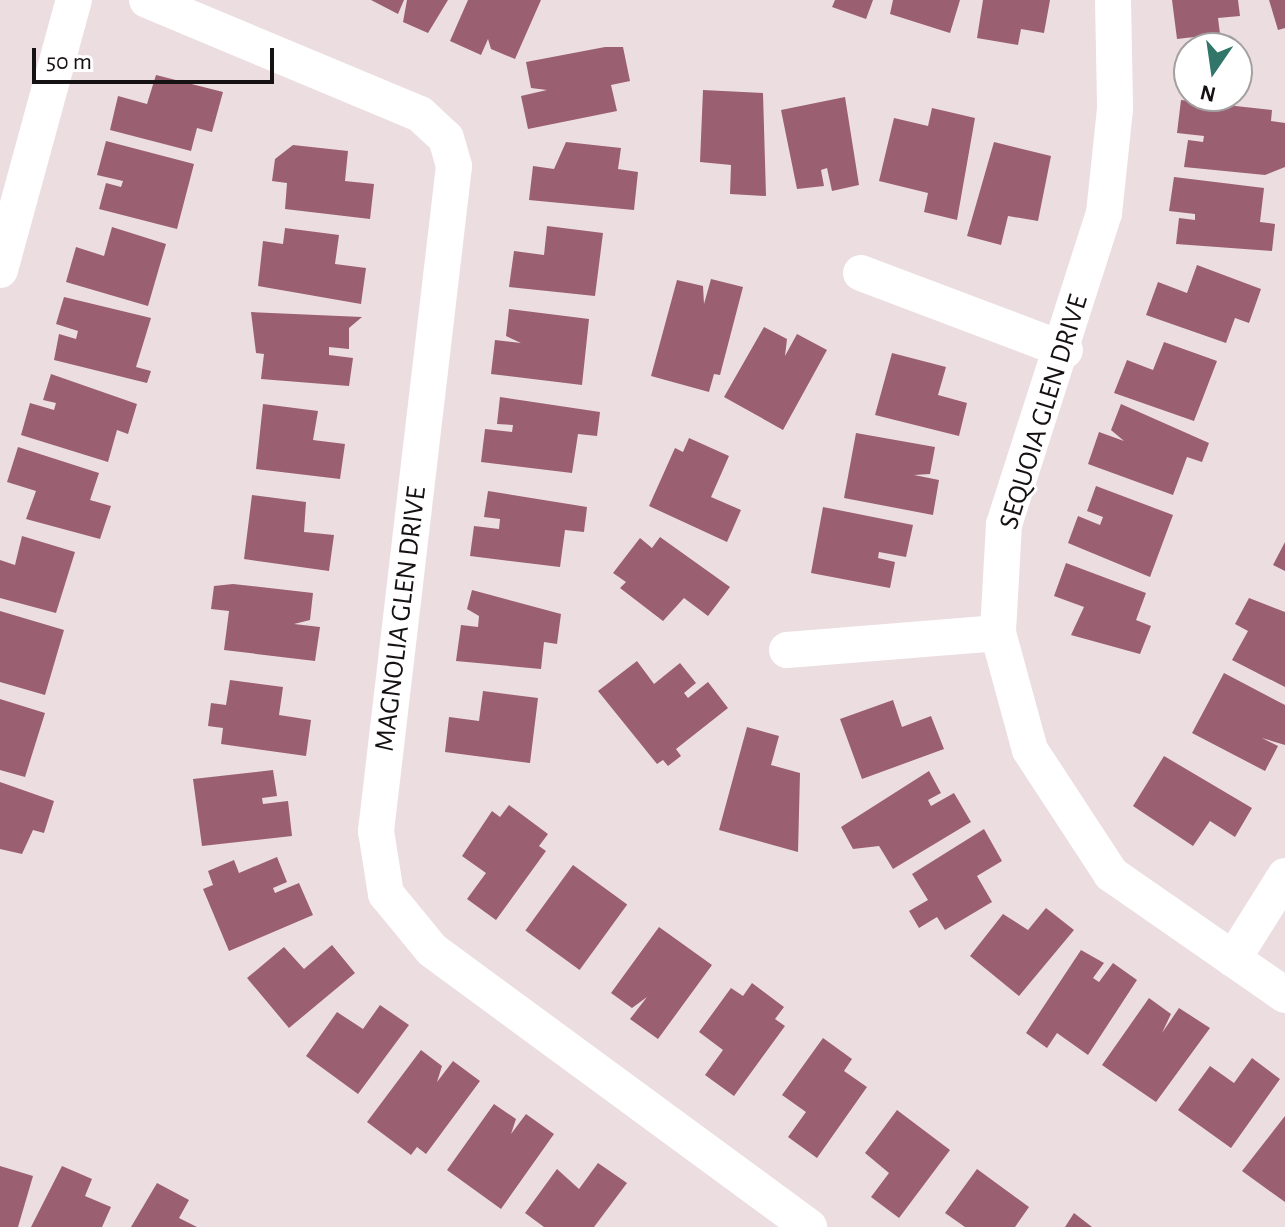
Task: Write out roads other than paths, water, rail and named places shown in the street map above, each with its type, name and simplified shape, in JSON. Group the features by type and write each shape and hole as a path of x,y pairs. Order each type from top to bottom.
{"street":[{"path":"0,270 74,0"},
{"name":"MAGNOLIA GLEN DRIVE","path":"147,0 420,114 446,138 454,166 376,831 386,894 432,950 809,1227"},
{"name":"SEQUOIA GLEN DRIVE","path":"1113,0 1115,109 1104,213 1065,350 1004,524 998,633 1030,750 1111,874 1285,995"},
{"path":"861,273 1065,350"},
{"path":"787,650 998,633"},
{"path":"1233,959 1285,876"}]}
